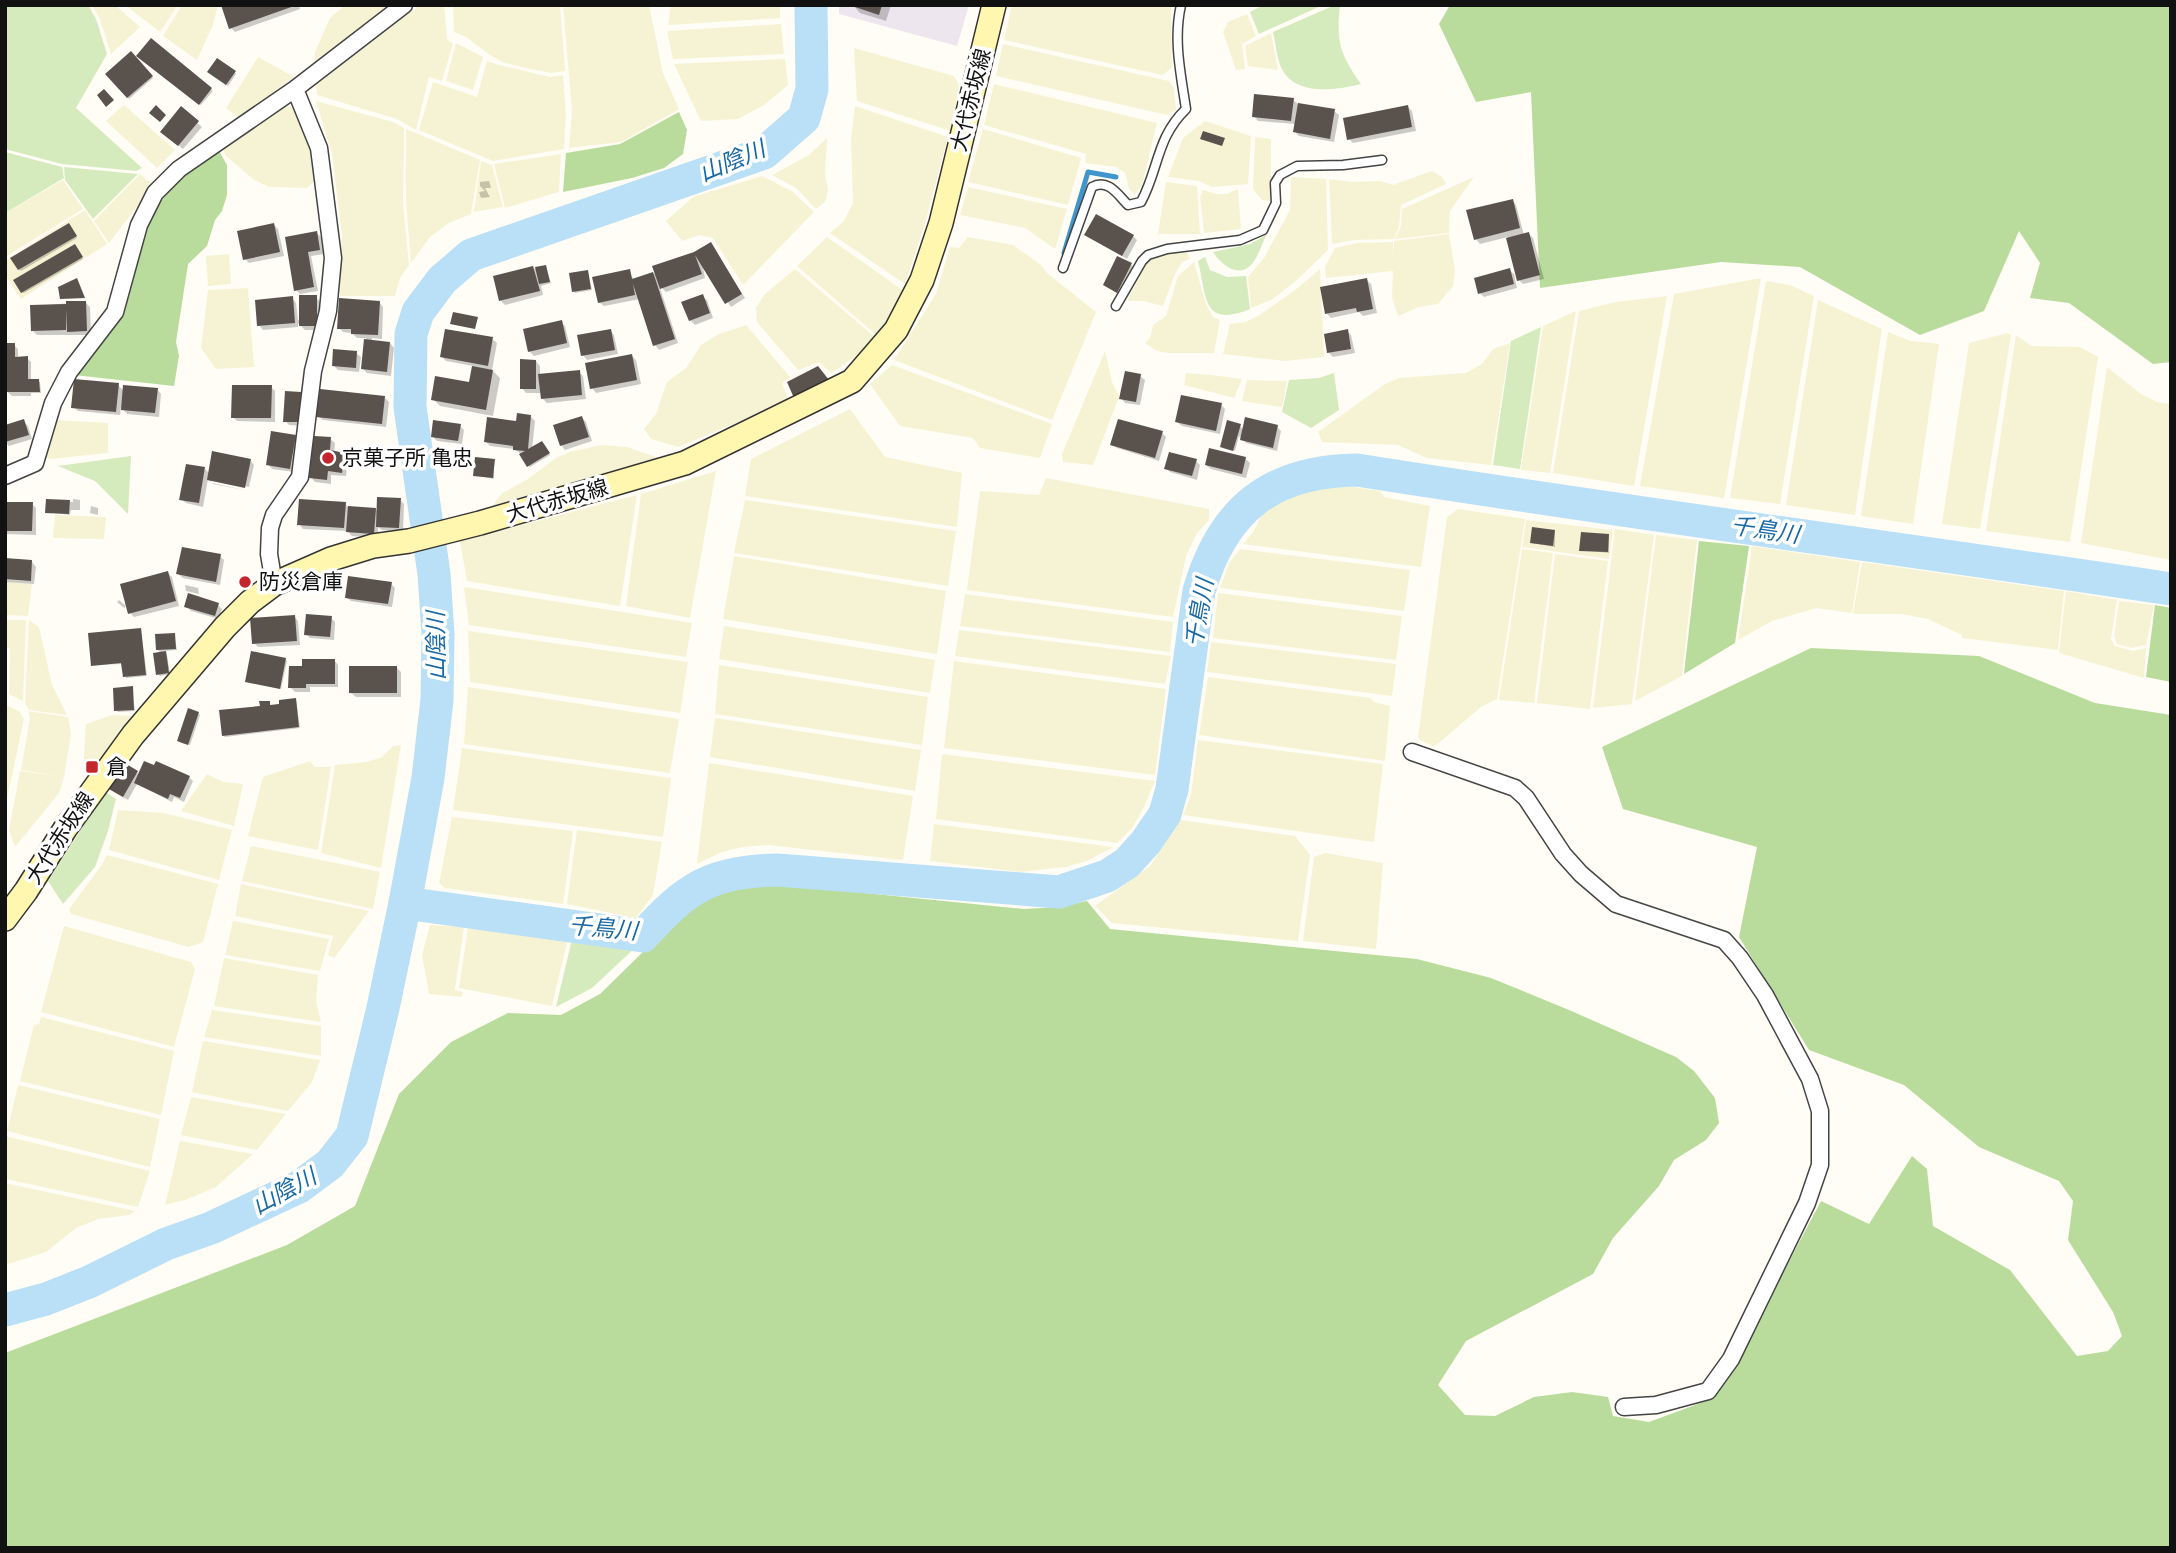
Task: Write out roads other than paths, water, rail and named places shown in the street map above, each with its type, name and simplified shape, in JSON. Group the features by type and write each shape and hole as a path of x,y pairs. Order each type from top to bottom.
{"main road":[{"name":"大代赤坂線","path":"5,919 65,829 133,735 225,626 274,584 331,559 373,546 415,540 685,463 852,381 896,330 922,280 940,223 994,5"}],"street":[{"path":"5,476 35,463 53,403 69,372 115,312 139,225 155,193 178,169 295,89 404,5"},
{"path":"274,584 269,554 270,528 274,514 300,477 313,371 328,311 333,258 319,148 295,89"},
{"path":"1412,752 1515,788 1526,798 1563,854 1581,874 1616,904 1724,940 1765,995 1810,1079 1819,1111 1819,1165 1807,1203 1731,1359 1708,1391 1656,1405 1625,1407"}],"lane":[{"path":"1063,268 1092,187 1098,183 1106,184 1128,205 1141,202 1165,135 1173,121 1186,110 1177,41 1177,21 1181,5"},
{"path":"1116,306 1148,255 1167,249 1240,240 1263,230 1276,203 1275,183 1280,175 1287,171 1297,166 1343,165 1382,160"}],"waterway":[{"name":"山陰川","path":"5,1310 46,1299 89,1282 166,1244 211,1228 299,1187 330,1164 352,1136 405,903 428,778 437,700 438,634 434,574 410,407 411,334 418,312 442,280 471,255 764,153 804,118 812,89 811,5"},
{"path":"1064,253 1088,172 1116,177"},
{"name":"千鳥川","path":"405,903 643,936 658,919 701,885 734,874 754,871 777,870 1059,892 1107,876 1127,863 1146,842 1165,814 1172,789 1199,591 1209,562 1222,538 1237,517 1255,500 1276,487 1299,478 1327,472 1357,470 2171,589"}],"place":[{"name":"京菓子所 亀忠","path":"328,458"},
{"name":"防災倉庫","path":"245,582"},
{"name":"倉","path":"92,767"}]}
